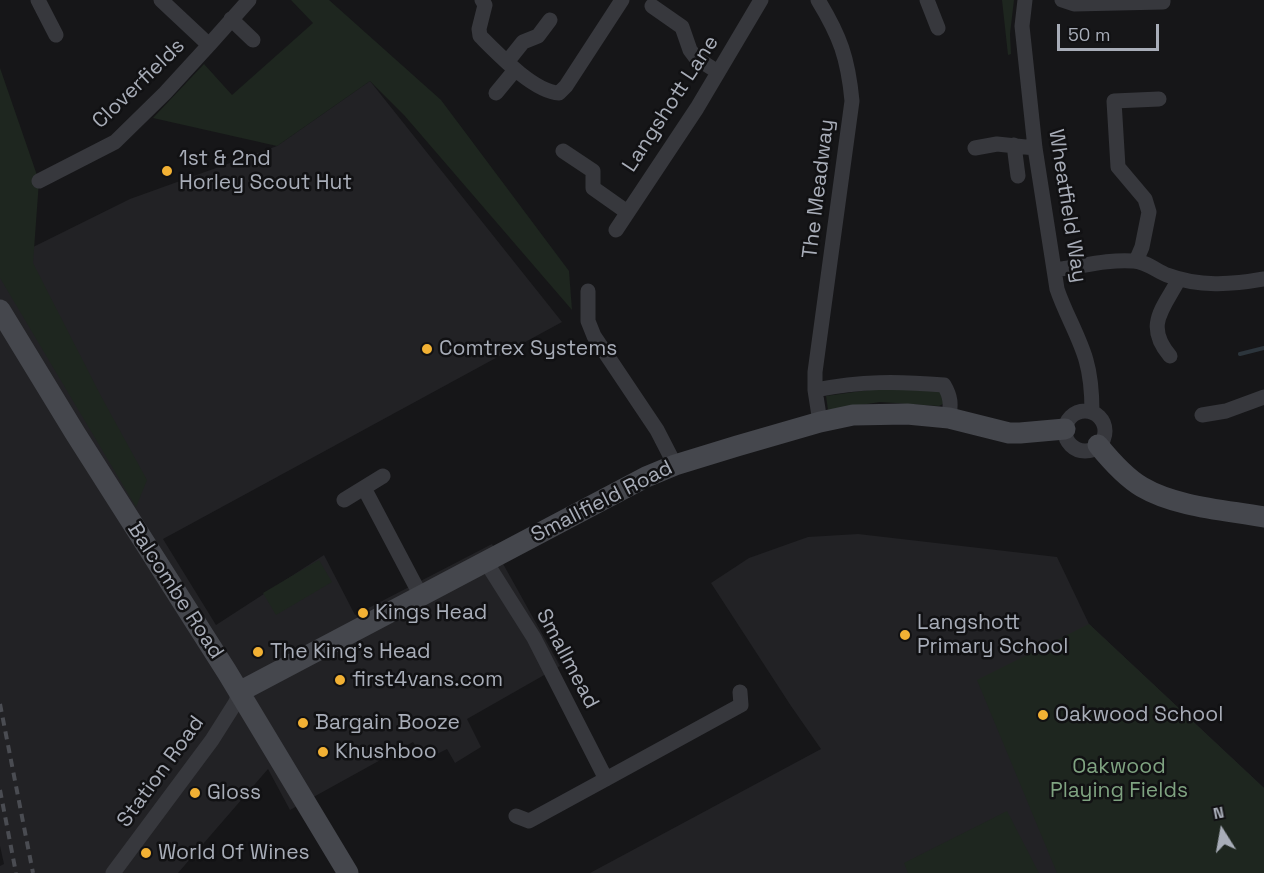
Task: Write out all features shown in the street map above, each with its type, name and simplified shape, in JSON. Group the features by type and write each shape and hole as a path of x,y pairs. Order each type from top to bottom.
{"street":[{"path":"38,0 56,35"},
{"name":"Cloverfields","path":"39,181 115,142 165,93 209,45 161,0"},
{"path":"209,45 249,0"},
{"path":"482,0 485,4 479,29 480,36 511,66 544,90 552,93 559,93 566,86 622,0"},
{"name":"Langshott Lane","path":"616,230 697,108 761,0"},
{"name":"The Meadway","path":"818,0 840,40 848,70 852,100 815,372 820,422"},
{"path":"927,0 938,28"},
{"name":"Wheatfield Way","path":"1025,0 1022,26 1035,148 1057,289 1086,358 1091,381 1092,412"},
{"path":"1062,0 1074,4 1163,2 1163,0"},
{"path":"652,6 682,27 690,50 696,58 718,72"},
{"path":"231,19 253,40"},
{"path":"496,93 523,42 538,36 550,20"},
{"path":"1136,261 1142,247 1149,212 1145,199 1118,167 1114,101 1159,99"},
{"path":"975,148 997,144 1035,148"},
{"path":"1014,146 1018,176"},
{"path":"563,151 593,171 593,188 627,212"},
{"path":"1054,270 1110,261 1136,261 1194,283 1218,284 1264,279"},
{"path":"1170,356 1159,343 1156,328 1158,319 1179,279"},
{"path":"588,291 588,321 594,336 657,430 675,465"},
{"name":"Balcombe Road","path":"0,310 244,701 348,873"},
{"path":"815,390 853,383 901,381 944,385 951,403 949,418"},
{"path":"1202,415 1227,418 1264,397"},
{"path":"1078,412 1092,412 1101,420 1104,426 1104,436 1098,446 1086,450 1073,447 1066,436 1065,429 1067,422 1078,412"},
{"name":"Smallfield Road","path":"244,701 296,663 646,477 675,465 820,422 869,414 907,414 949,418 1020,434 1065,429"},
{"path":"1098,446 1113,463 1142,487 1171,500 1264,517"},
{"path":"344,500 384,476"},
{"path":"364,488 421,596"},
{"name":"Smallmead","path":"486,562 534,638 606,779"},
{"path":"522,819 606,779 741,699"},
{"name":"Station Road","path":"113,873 213,740 236,702 244,701"}],"shaded area":[{"path":"370,81 562,322 163,539 216,625 324,555 355,615 492,544 560,666 467,719 481,747 455,763 447,749 425,760 413,742 290,810 268,769 178,873 0,873 0,866 4,864 0,846 0,257 23,252 130,199 277,146"},
{"name":"Oakwood School","path":"858,534 1057,557 1089,624 1264,788 1264,873 590,873 821,749 711,583 749,558 808,537"}],"green space":[{"path":"291,0 329,0 441,100 569,271 572,310 404,115 370,81 277,146 153,118 204,64 232,95 313,23"},
{"path":"1002,0 1014,0 1010,34 1011,54 1008,55"},
{"path":"0,68 39,181 33,263 147,480 136,507 0,278"},
{"path":"883,388 940,390 944,396 943,404 939,406 880,402 828,410 826,396"},
{"path":"319,560 332,582 276,615 263,593"},
{"name":"Oakwood Playing Fields","path":"1089,624 1264,788 1264,873 1057,873 977,680"},
{"path":"1007,811 1039,873 908,873 904,863"}],"waterway":[{"path":"1240,354 1264,348"}],"railway":[{"path":"0,704 33,873"},
{"path":"0,790 16,873"}],"place":[{"name":"1st & 2nd Horley Scout Hut","path":"167,171"},
{"name":"Comtrex Systems","path":"427,349"},
{"name":"Kings Head","path":"363,613"},
{"name":"Langshott Primary School","path":"905,635"},
{"name":"The King's Head","path":"258,652"},
{"name":"first4vans.com","path":"340,680"},
{"name":"Oakwood School","path":"1043,715"},
{"name":"Bargain Booze","path":"303,723"},
{"name":"Khushboo","path":"323,752"},
{"name":"Gloss","path":"195,793"},
{"name":"World Of Wines","path":"146,853"}]}
